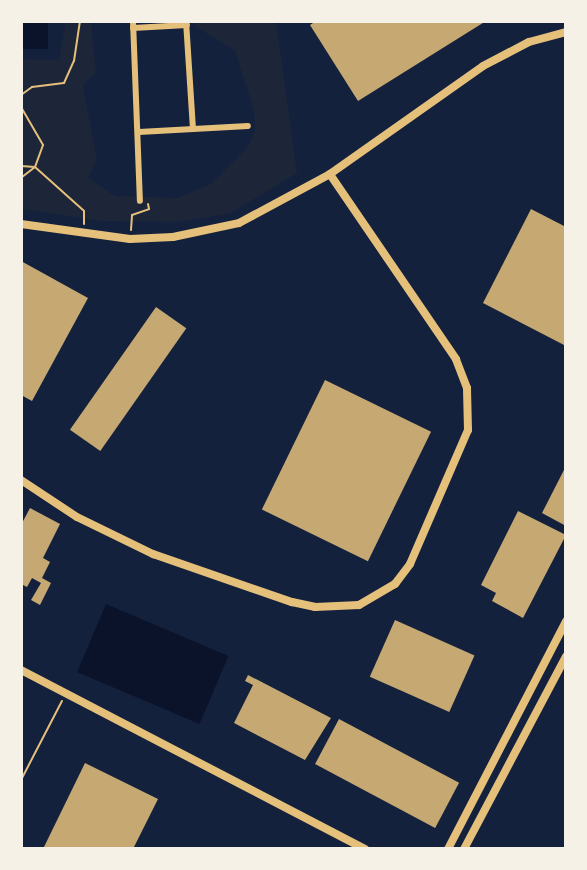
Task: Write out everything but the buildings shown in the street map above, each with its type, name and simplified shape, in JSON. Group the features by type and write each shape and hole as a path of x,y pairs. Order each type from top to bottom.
{"street":[{"path":"140,201 133,24 186,23 193,129"},
{"path":"21,224 130,239 173,237 239,223 330,174 483,66 529,42 566,32"},
{"path":"139,132 248,126"},
{"path":"21,480 77,517 153,554 292,602 315,607 359,605 395,584 410,564 468,430 467,388 456,359 330,174"},
{"path":"448,849 566,621"},
{"path":"464,849 566,656"},
{"path":"21,670 365,849"}],"path":[{"path":"21,95 32,87 64,83 75,61 80,21"},
{"path":"21,107 43,145 36,167 21,178"},
{"path":"21,166 36,167 84,211 83,234"},
{"path":"130,239 132,215 149,209 149,204 140,201"},
{"path":"21,780 66,694"}],"shaded area":[{"path":"21,21 48,21 48,49 21,49"},
{"path":"66,21 91,21 96,72 83,86 97,160 88,178 115,196 178,198 211,184 247,148 255,131 254,110 235,51 195,26 195,21 276,21 297,173 231,213 178,222 102,221 21,209 21,59 59,60"},
{"path":"106,604 228,656 200,724 77,672"}]}
